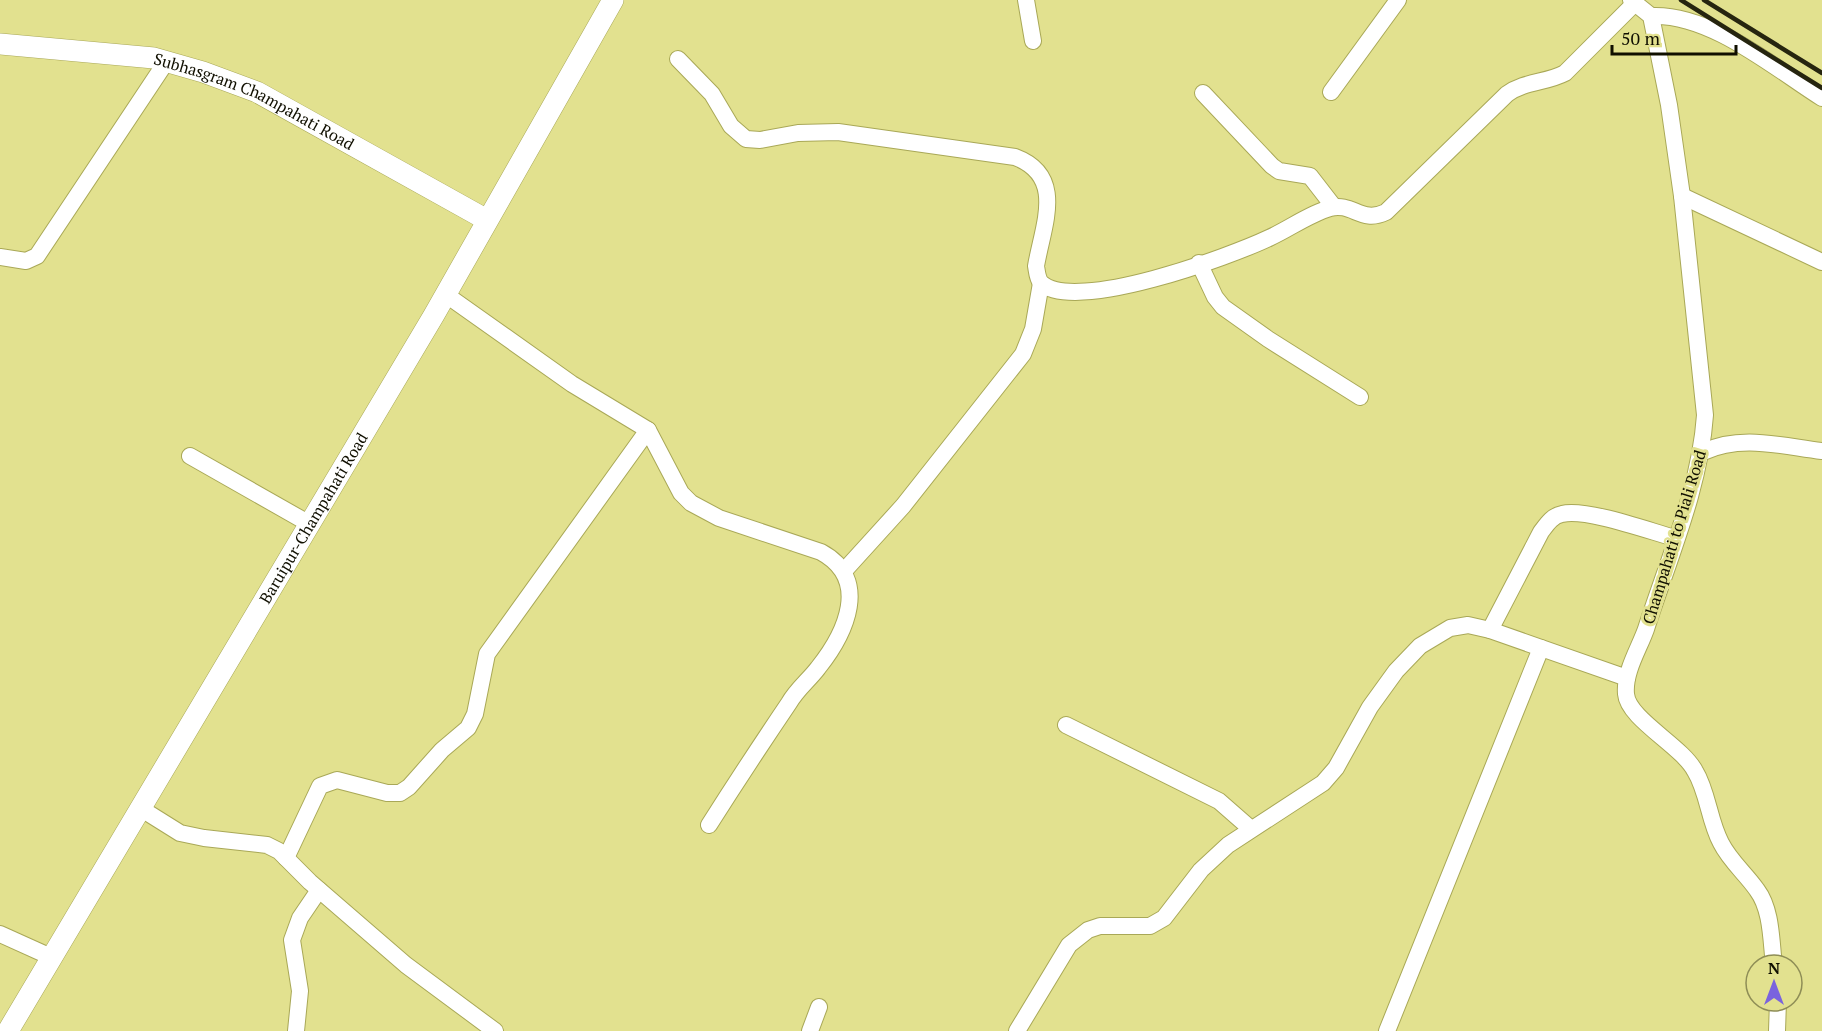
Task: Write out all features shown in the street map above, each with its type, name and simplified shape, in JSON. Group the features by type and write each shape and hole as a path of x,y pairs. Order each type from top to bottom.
{"main road":[{"name":"Baruipur-Champahati Road","path":"8,1031 445,294 613,0"},
{"name":"Subhasgram Champahati Road","path":"0,44 119,54 166,62 203,72 256,92 487,219"}],"street":[{"path":"1026,0 1033,41"},
{"path":"1331,92 1398,0"},
{"path":"1041,283 1070,291 1118,289 1266,240 1334,207 1346,208 1367,217 1375,217 1386,212 1507,94 1528,83 1554,79 1565,73 1633,2 1651,16 1671,15 1707,27 1822,98"},
{"name":"Champahati to Piali Road","path":"1627,678 1642,643 1702,452 1705,415 1682,196 1669,105 1651,16"},
{"path":"678,59 712,94 731,126 746,138 760,140 798,133 838,132 1015,157 1031,163 1043,178 1048,195 1036,266 1041,283 1034,329 1023,354 903,506 844,571"},
{"path":"0,257 26,261 37,256 166,62"},
{"path":"1203,93 1272,165 1280,171 1310,176 1334,207"},
{"path":"1682,196 1822,262"},
{"path":"1199,263 1222,307 1360,397"},
{"path":"445,294 572,384 648,429 681,494 691,503 719,518 821,552 836,560 850,582 850,601 833,646 794,695 709,825"},
{"path":"286,858 320,786 337,780 387,793 400,793 409,787 442,750 468,728 475,714 487,654 648,429"},
{"path":"1702,452 1727,442 1739,441 1822,452"},
{"path":"190,456 308,523"},
{"path":"1490,630 1541,532 1556,516 1584,514 1675,538"},
{"path":"1017,1031 1069,945 1080,934 1100,926 1150,926 1164,918 1201,870 1228,845 1308,795 1323,783 1336,768 1370,707 1389,680 1420,646 1450,628 1468,626 1490,630 1627,678 1626,696 1637,714 1672,744 1696,771 1721,844 1759,892 1768,916 1773,953"},
{"path":"1387,1031 1541,648"},
{"path":"1066,725 1219,801 1251,829"},
{"path":"140,808 180,833 267,845 286,858 319,890 406,965 495,1031"},
{"path":"296,1031 300,991 292,940 300,918 319,890"},
{"path":"0,934 51,957"},
{"path":"810,1031 819,1007"},
{"path":"1777,1031 1778,1013"}],"railway":[{"path":"1681,0 1822,88"},
{"path":"1704,0 1822,73"}]}
